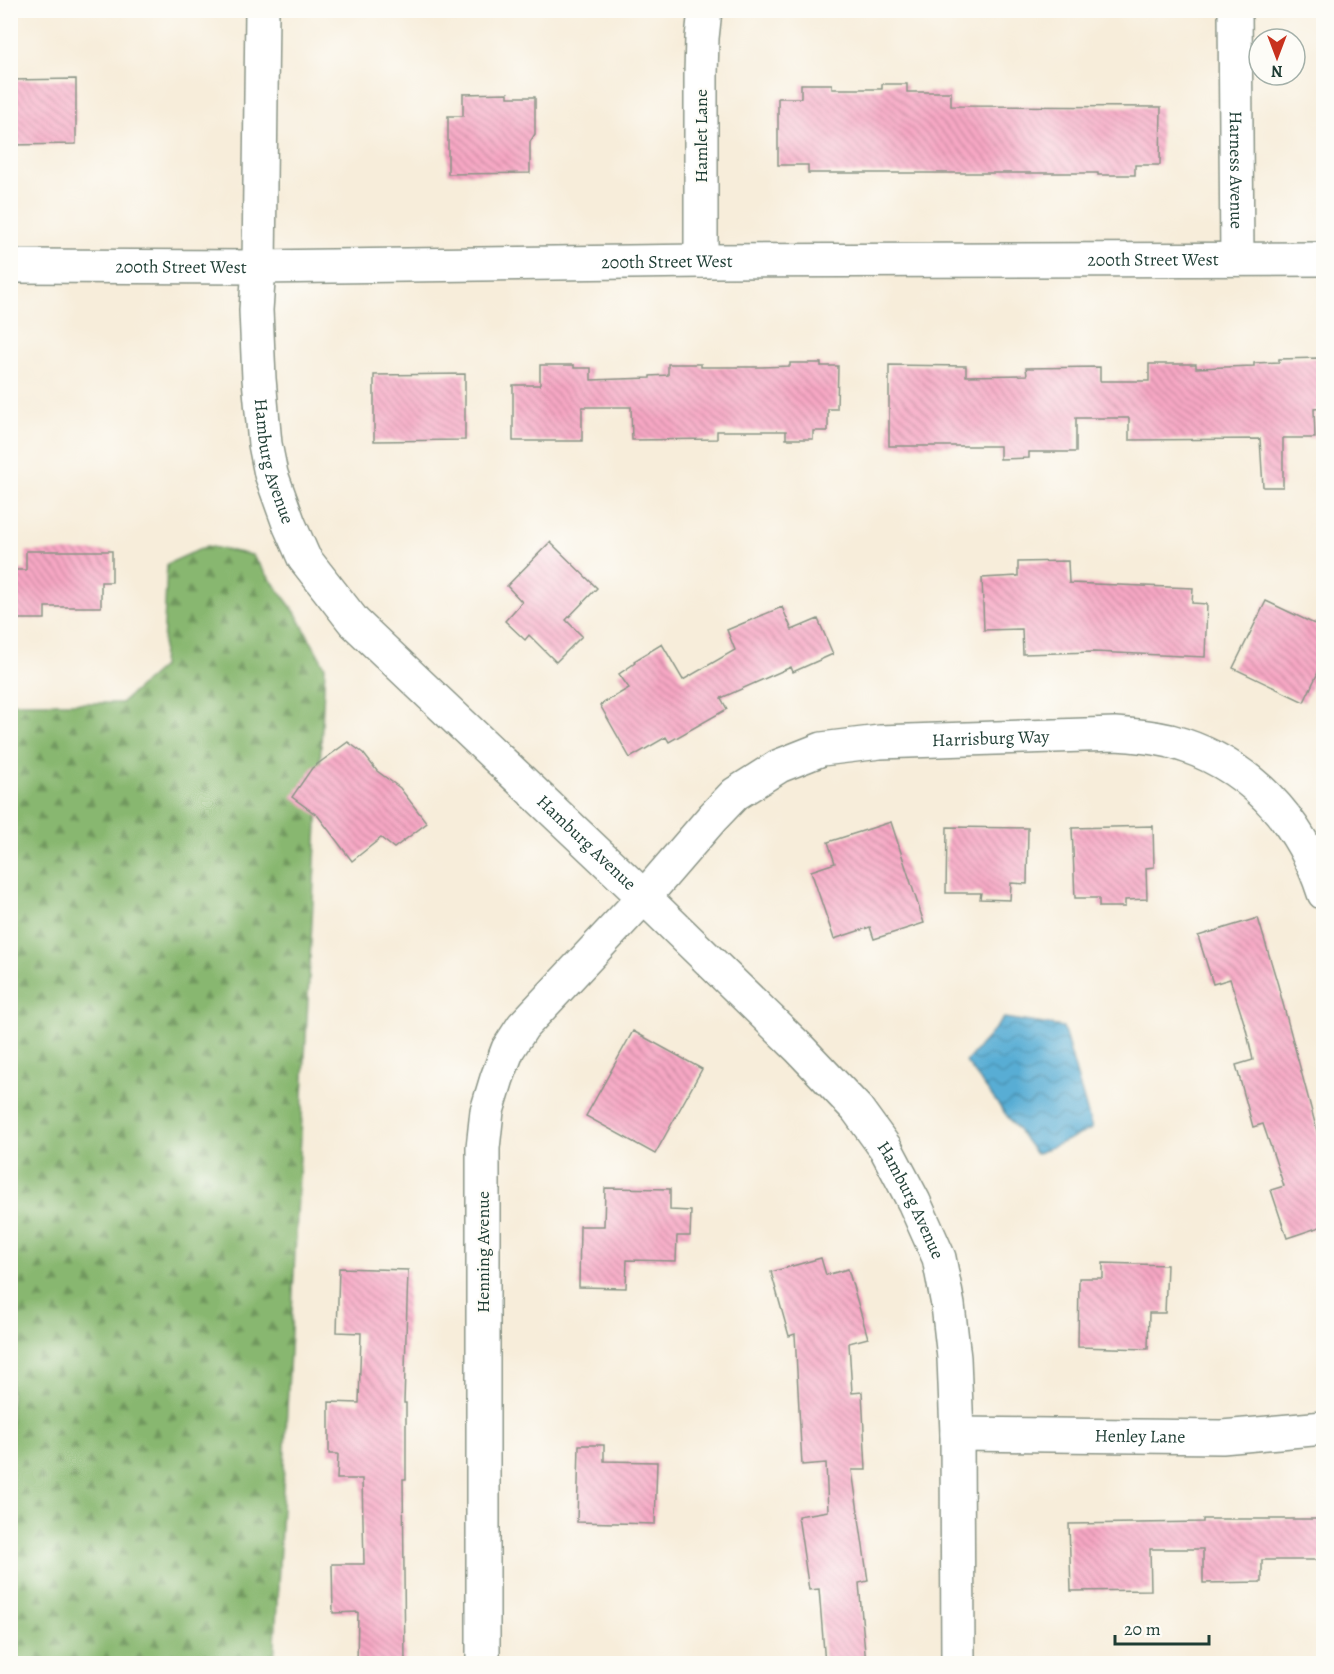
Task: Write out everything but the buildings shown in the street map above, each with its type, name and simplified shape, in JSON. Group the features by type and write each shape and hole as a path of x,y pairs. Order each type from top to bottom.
{"street":[{"name":"Hamburg Avenue","path":"262,10 257,342 265,444 278,497 304,558 354,622 645,897 799,1048 857,1109 885,1149 914,1202 939,1258 948,1305 953,1347 957,1434 957,1664"},
{"name":"Hamlet Lane","path":"701,261 701,74 705,10"},
{"name":"Harness Avenue","path":"1236,10 1237,259"},
{"name":"200th Street West","path":"10,266 259,267 701,261 1323,259"},
{"name":"Harrisburg Way","path":"645,897 735,794 779,766 822,749 880,742 1115,734 1169,741 1220,761 1243,776 1283,813 1311,860 1323,893"},
{"name":"Henning Avenue","path":"483,1664 483,1148 487,1111 508,1049 523,1026 645,897"},
{"name":"Henley Lane","path":"957,1434 1222,1437 1323,1428"}],"green space":[{"path":"207,546 252,555 295,612 325,667 274,1663 11,1664 11,703 121,703 162,667 167,564"}],"water":[{"path":"1004,1018 1063,1027 1092,1129 1036,1154 966,1062"}]}
